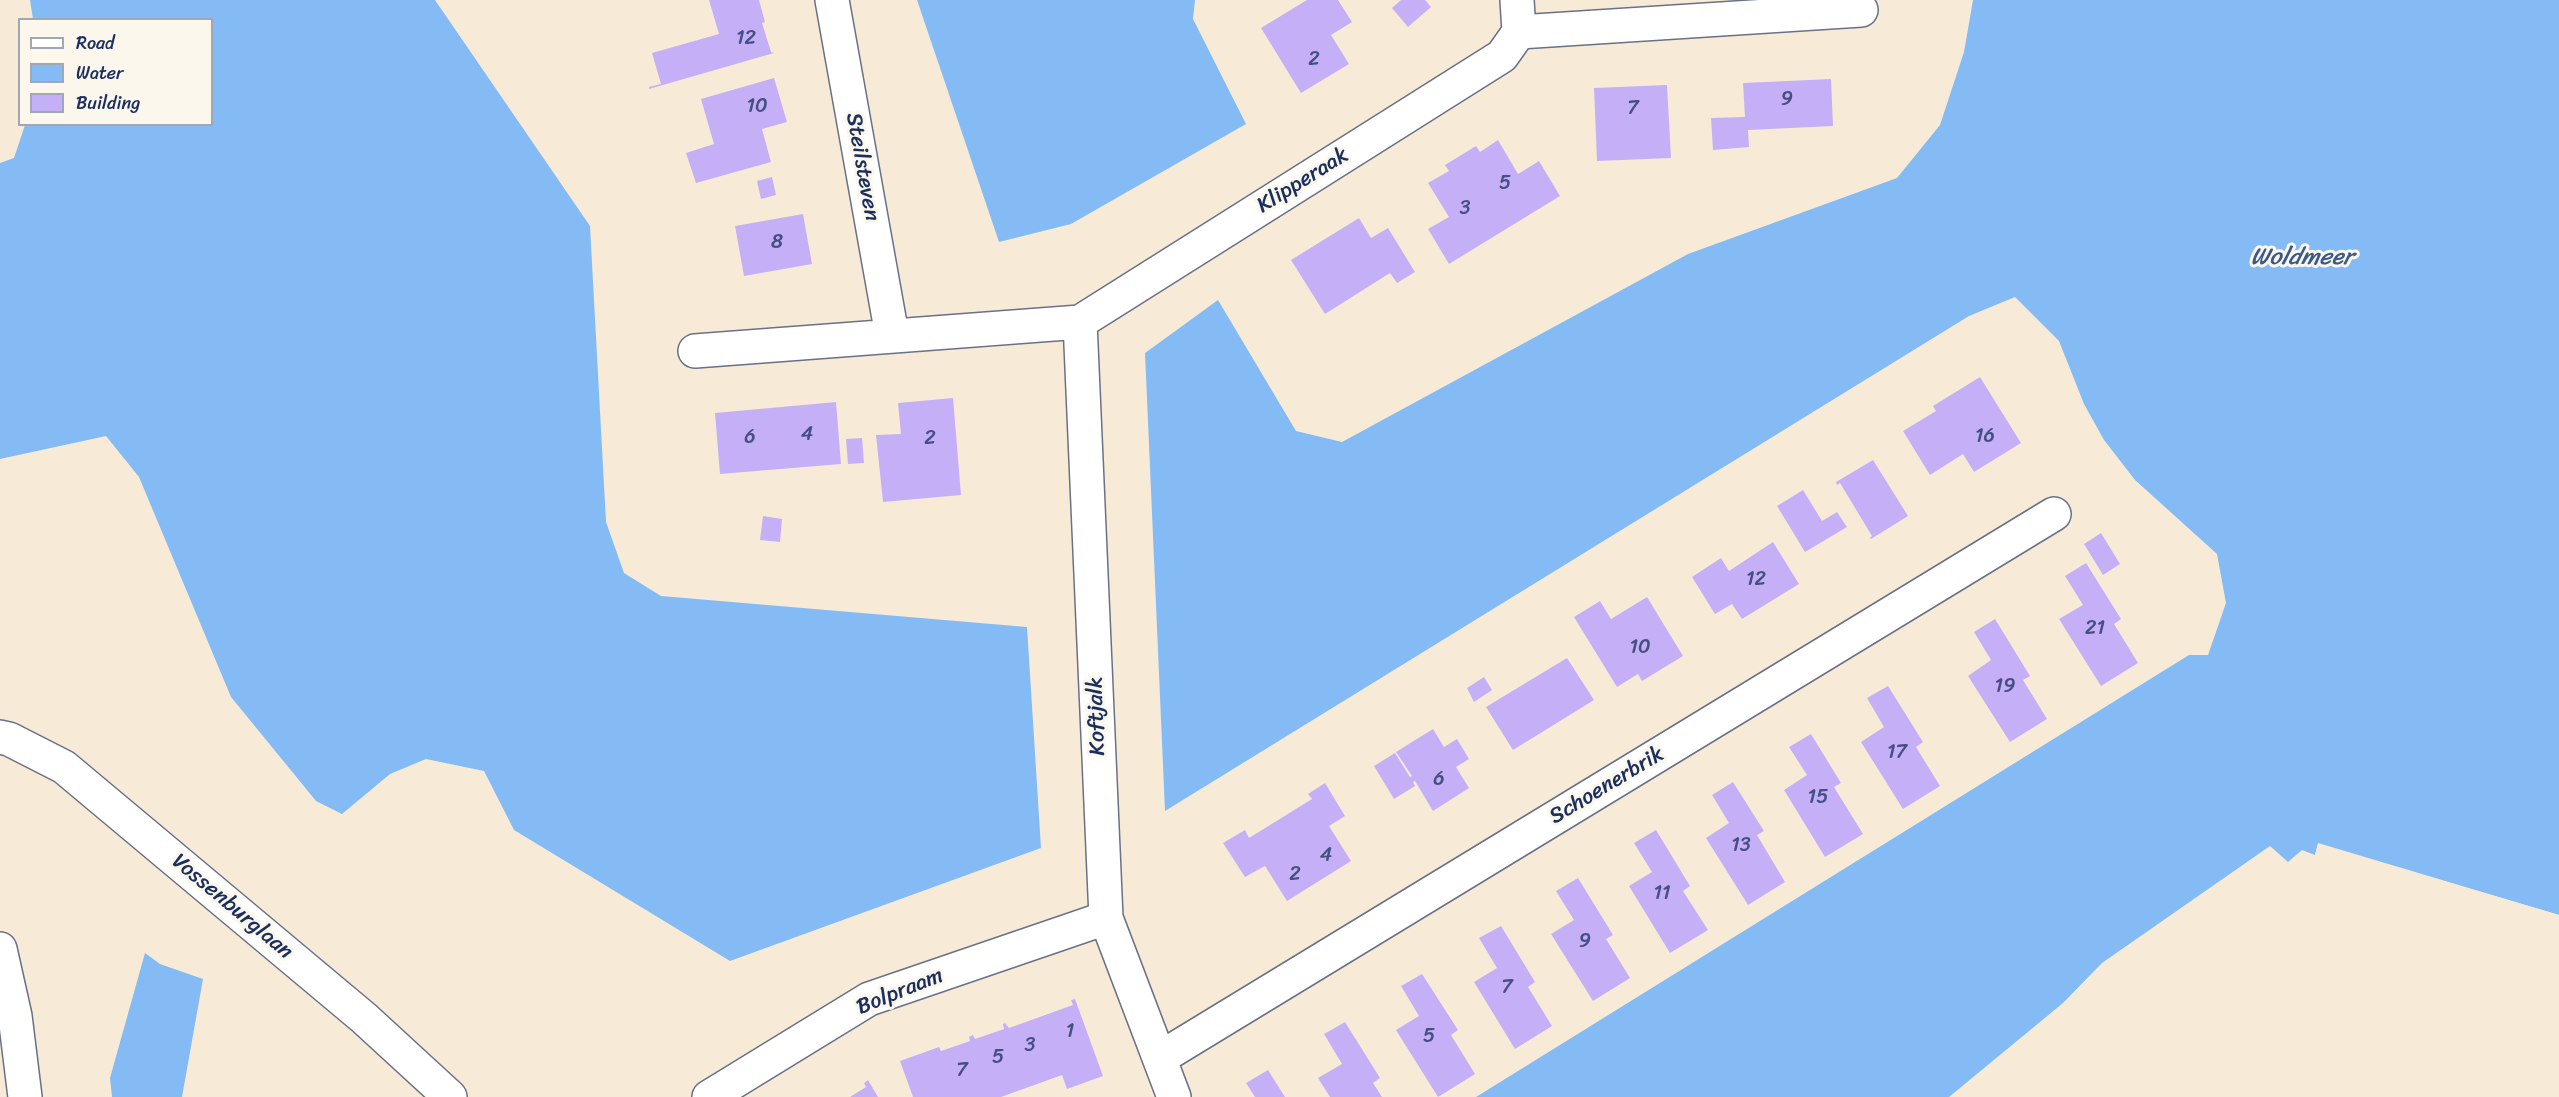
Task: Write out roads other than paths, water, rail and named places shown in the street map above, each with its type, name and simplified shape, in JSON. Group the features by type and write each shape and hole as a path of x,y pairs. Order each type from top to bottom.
{"street":[{"name":"Steilsteven","path":"832,0 892,335"},
{"path":"1517,0 1519,32 1861,10"},
{"name":"Klipperaak","path":"1080,322 1502,56 1519,32"},
{"path":"696,351 1080,322"},
{"name":"Koftjalk","path":"1080,322 1106,918 1174,1097"},
{"name":"Schoenerbrik","path":"1160,1058 2054,514"},
{"name":"Vossenburglaan","path":"0,737 9,739 64,767 364,1017 450,1097"},
{"name":"Bolpraam","path":"709,1097 869,999 1106,918"},
{"path":"0,949 8,1017 25,1097"}],"water":[{"path":"30,0 435,0 590,226 606,522 624,573 661,596 1027,627 1041,848 730,961 514,830 484,771 426,759 390,774 342,814 316,801 231,697 139,477 106,436 0,459 0,163 14,158 25,126 213,126 213,18 33,18"},
{"path":"917,0 1195,0 1193,19 1246,124 1071,224 999,242"},
{"name":"Woldmeer","path":"1973,0 2559,0 2559,915 2318,844 2315,855 2302,850 2288,862 2270,846 2102,963 2063,1003 1949,1097 1476,1097 2189,655 2208,655 2226,603 2217,554 2135,480 2104,440 2084,404 2059,341 2015,297 1969,316 1165,811 1145,353 1218,300 1296,431 1342,442 1688,254 1897,178 1940,125 1964,52"},
{"path":"145,953 160,964 203,979 182,1097 112,1097 110,1078"}]}
